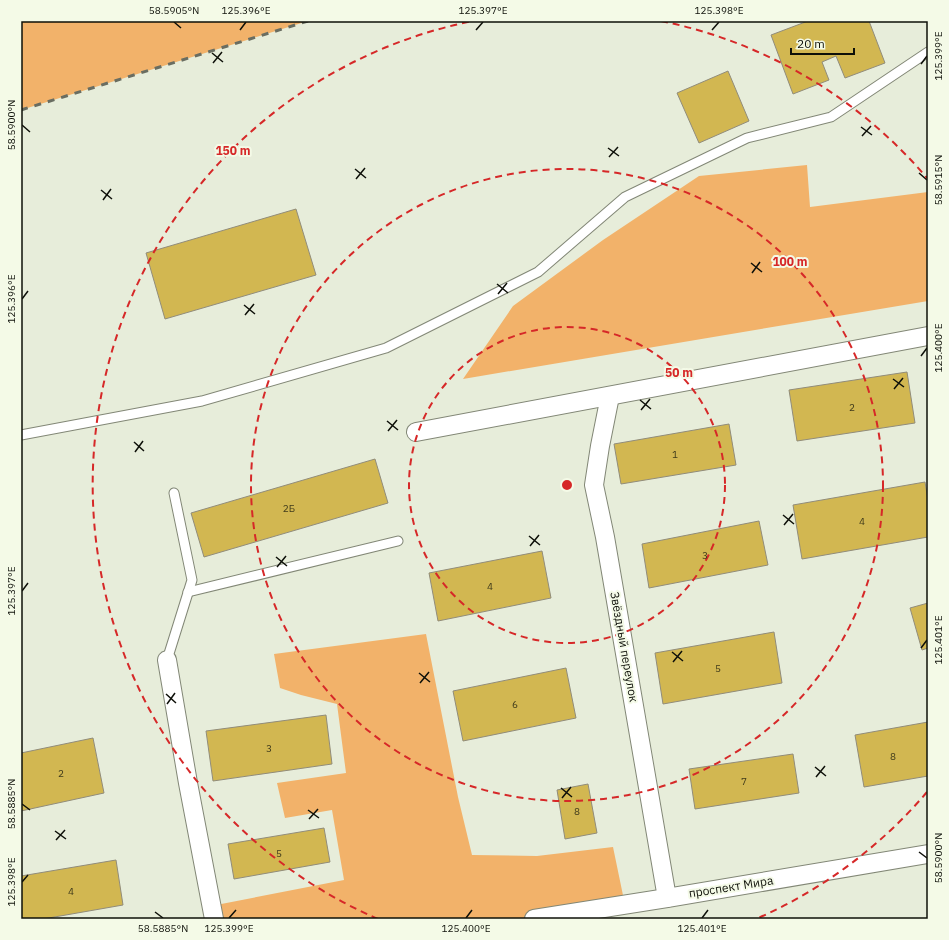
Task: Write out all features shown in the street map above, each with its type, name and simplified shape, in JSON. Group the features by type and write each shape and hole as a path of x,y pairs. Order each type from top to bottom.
{"street":[{"path":"416,432 928,336"},
{"name":"Звёздный переулок","path":"610,396 594,485 607,544 667,898"},
{"path":"167,660 214,919"},
{"name":"проспект Мира","path":"534,919 928,854"}],"lane":[{"path":"21,435 202,401 386,348 538,272 625,197 747,138 831,117 928,52"},
{"path":"167,660 192,580 174,493"},
{"path":"188,592 398,541"}],"shaded area":[{"path":"21,21 308,21 21,110"},
{"path":"807,165 810,207 928,192 928,301 463,379 513,306 603,240 699,176"},
{"path":"426,634 458,797 472,855 537,856 613,847 625,905 534,919 214,919 211,906 344,880 332,810 285,818 277,783 346,773 337,704 280,688 274,654"}],"building":[{"path":"808,21 869,21 885,63 845,78 836,56 822,62 829,80 793,94 771,35"},
{"path":"728,71 749,121 699,143 677,93"},
{"path":"296,209 316,275 165,319 146,253"},
{"path":"907,372 915,423 797,441 789,390"},
{"path":"729,424 736,465 621,484 614,444"},
{"path":"375,459 388,503 204,557 191,513"},
{"path":"925,482 928,500 928,537 802,559 793,505"},
{"path":"759,521 768,565 649,588 642,544"},
{"path":"542,551 551,598 438,621 429,573"},
{"path":"928,603 928,648 922,650 910,608"},
{"path":"774,632 782,683 663,704 655,653"},
{"path":"566,668 576,718 463,741 453,691"},
{"path":"326,715 332,764 213,781 206,731"},
{"path":"928,722 928,776 864,787 855,735"},
{"path":"93,738 104,793 21,811 21,753"},
{"path":"793,754 799,793 695,809 689,769"},
{"path":"588,784 597,833 565,839 557,790"},
{"path":"324,828 330,862 234,879 228,844"},
{"path":"116,860 123,905 43,919 21,919 21,876"}],"railway":[{"path":"21,110 308,21"}]}
